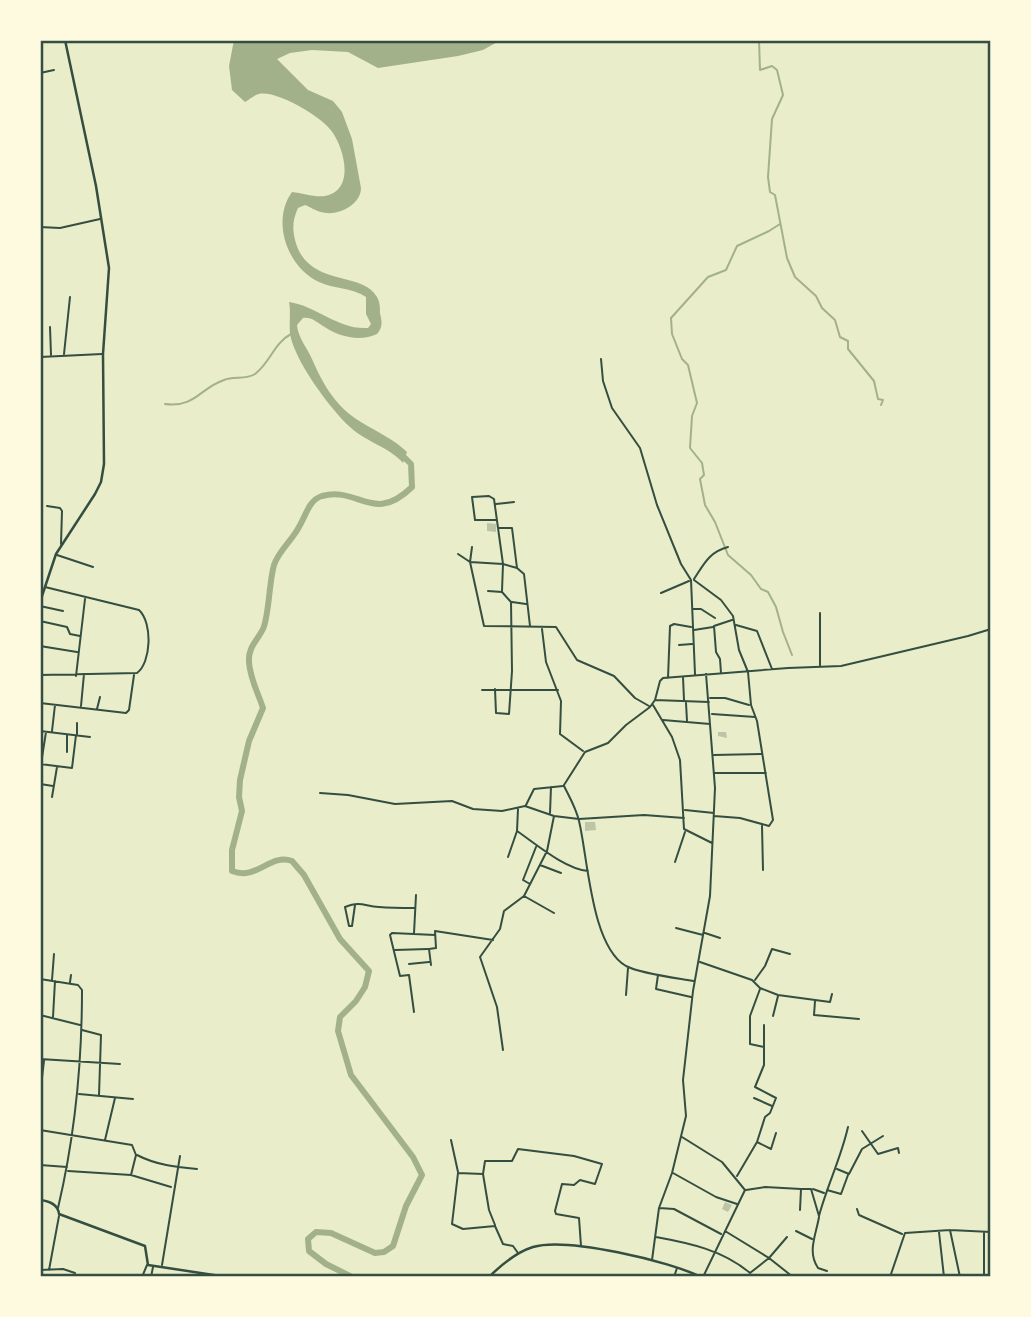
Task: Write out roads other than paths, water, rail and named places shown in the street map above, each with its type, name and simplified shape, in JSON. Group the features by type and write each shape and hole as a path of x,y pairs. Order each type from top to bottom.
{"main road":[{"path":"40,604 56,554 83,515 102,479 104,464 103,354 110,283 101,218 65,40"},
{"path":"40,1200 51,1203 58,1209 59,1214 145,1246 147,1264 227,1277"},
{"path":"489,1277 518,1254 539,1245 581,1247 677,1267 702,1277"}],"street":[{"path":"40,73 54,70"},
{"path":"40,227 60,228 101,218"},
{"path":"64,355 70,297"},
{"path":"50,327 51,356"},
{"path":"43,331 50,333"},
{"path":"40,356 103,354"},
{"path":"601,359 603,381 612,408 640,448 657,505 681,564 692,580 721,600 734,620 740,650 748,671 751,705 756,717 773,820 769,826 740,818 684,810"},
{"path":"497,520 475,520 472,498 475,496 494,499 495,505 503,564 502,592 517,605 528,604"},
{"path":"495,505 514,502"},
{"path":"47,506 60,508 62,511 61,545"},
{"path":"498,528 512,527 517,568"},
{"path":"472,547 470,562 482,625 558,628 577,660 587,667 614,676 635,698 651,706 662,720 672,737 680,760 686,831 675,862"},
{"path":"661,593 692,580 707,558 726,548"},
{"path":"56,554 93,567"},
{"path":"458,554 470,562 503,564 517,568 524,574 530,628"},
{"path":"692,580 695,676"},
{"path":"40,675 136,673 143,668 149,638 149,625 139,610 45,587"},
{"path":"488,592 502,592"},
{"path":"76,676 85,597"},
{"path":"495,690 497,715 509,714 511,602"},
{"path":"40,604 63,611"},
{"path":"692,609 701,609 715,618"},
{"path":"820,613 820,666"},
{"path":"668,678 670,626 674,624 692,629 734,620"},
{"path":"40,621 67,627 70,634 81,636"},
{"path":"735,625 757,631 772,669"},
{"path":"713,626 722,674"},
{"path":"542,628 546,662 561,701 560,734 585,752"},
{"path":"564,785 585,752 608,743 626,724 651,706 660,681 668,678 841,666 991,629"},
{"path":"678,645 693,645"},
{"path":"40,646 78,652"},
{"path":"40,703 128,712 136,673"},
{"path":"81,707 84,674"},
{"path":"652,1261 659,1208 687,1116 683,1080 692,997 710,896 715,814 706,674"},
{"path":"683,676 687,721"},
{"path":"482,690 558,690"},
{"path":"97,710 100,697"},
{"path":"654,700 685,702 725,698 751,705"},
{"path":"51,732 55,704"},
{"path":"710,715 756,717"},
{"path":"662,720 711,724"},
{"path":"47,731 41,764 72,767 77,723"},
{"path":"40,731 90,737"},
{"path":"67,734 67,751"},
{"path":"713,755 762,754"},
{"path":"52,797 57,766"},
{"path":"714,773 766,773"},
{"path":"40,784 54,786"},
{"path":"525,806 534,789 564,785"},
{"path":"564,785 579,819 595,911 607,944 628,967 695,981"},
{"path":"503,1050 497,1007 480,957 494,940 504,911 524,896 547,851 552,815 551,786"},
{"path":"320,793 395,804 452,801 473,809 502,811 525,806 552,815 579,819 644,815 684,818"},
{"path":"508,857 517,831 518,808"},
{"path":"762,824 763,870"},
{"path":"517,831 536,846 574,867 588,871"},
{"path":"686,831 713,844"},
{"path":"531,884 523,880 536,846"},
{"path":"540,864 561,873"},
{"path":"414,934 416,895"},
{"path":"524,896 554,913"},
{"path":"355,904 353,923 349,926 345,907 355,904 365,903 374,908 415,908"},
{"path":"676,928 720,938"},
{"path":"395,950 436,948 436,930 494,940"},
{"path":"414,1012 409,975 400,976 390,935 435,935"},
{"path":"409,964 430,964 429,949"},
{"path":"754,981 765,966 772,949 790,954"},
{"path":"53,1018 54,954"},
{"path":"699,962 754,981 760,988 778,995 830,1002 832,994"},
{"path":"626,995 628,967"},
{"path":"659,974 656,989 692,997"},
{"path":"70,983 71,975"},
{"path":"40,979 81,986 82,1027 78,1093 58,1209"},
{"path":"760,988 750,1016 750,1044 764,1047"},
{"path":"773,1016 778,995"},
{"path":"815,1000 814,1015 859,1019"},
{"path":"40,1015 101,1035 99,1096"},
{"path":"736,1177 757,1142 775,1096 755,1087 764,1065 764,1025"},
{"path":"41,1086 42,1059 101,1065 120,1064"},
{"path":"78,1093 133,1100"},
{"path":"105,1141 116,1097"},
{"path":"754,1098 773,1106"},
{"path":"827,1270 818,1268 813,1261 813,1240 848,1127"},
{"path":"40,1130 132,1145 136,1155 131,1175"},
{"path":"862,1131 878,1154 894,1148 898,1148 899,1153"},
{"path":"757,1142 771,1149 775,1133"},
{"path":"745,1190 765,1187 811,1189 841,1194 862,1149 883,1136"},
{"path":"682,1137 715,1156 745,1190"},
{"path":"451,1140 458,1173 452,1224 463,1229 495,1226"},
{"path":"518,1254 513,1246 503,1244 495,1226 489,1210 484,1174 485,1161 512,1161 518,1149 574,1156 601,1163 595,1184 580,1180 576,1185 562,1184 555,1211 556,1214 579,1218 581,1247"},
{"path":"136,1155 152,1162 197,1168"},
{"path":"161,1268 180,1156"},
{"path":"40,1165 131,1175 173,1188"},
{"path":"836,1168 849,1174"},
{"path":"672,1172 716,1197 738,1204"},
{"path":"458,1173 484,1174"},
{"path":"800,1210 802,1189"},
{"path":"811,1189 819,1216"},
{"path":"702,1277 745,1190"},
{"path":"659,1208 674,1209 723,1232 769,1258 793,1277"},
{"path":"856,1209 859,1215 903,1234 950,1230 990,1232 991,1226"},
{"path":"49,1270 59,1214"},
{"path":"805,1230 806,1236"},
{"path":"950,1230 960,1277"},
{"path":"796,1231 813,1240"},
{"path":"939,1231 944,1277"},
{"path":"967,1277 984,1276 984,1231"},
{"path":"890,1277 903,1234"},
{"path":"655,1237 714,1251 750,1273 769,1258 788,1237"},
{"path":"142,1277 147,1264"},
{"path":"151,1277 153,1266"},
{"path":"674,1277 677,1267"},
{"path":"40,1270 63,1269 75,1273"}],"waterway":[{"path":"759,40 760,70 772,66 777,70 783,95 772,119 768,177 770,192 775,195 787,258 795,277 816,296 822,308 835,320 840,337 848,341 848,349 874,381 878,399 883,400 881,405"},
{"path":"780,224 737,246 726,270 708,277 671,318 672,334 682,359 688,365 697,403 692,416 690,448 702,463 704,475 700,479 705,505 728,555 751,575 761,589 768,592 776,607 792,655"},
{"path":"165,404 183,403 216,383 255,374 280,342 291,334"},
{"path":"352,1277 326,1264 309,1251 308,1239 316,1232 331,1233 375,1253 384,1252 393,1246 406,1206 422,1175 413,1157 351,1075 338,1031 340,1017 365,987 369,971 340,939 304,875 292,861 277,861 249,873 241,873 232,871 232,850 242,811 240,780 249,741 263,708 251,674 249,657 265,623 276,560 311,504 318,498 335,494 376,504 387,503 412,487 411,464 400,453"}]}
